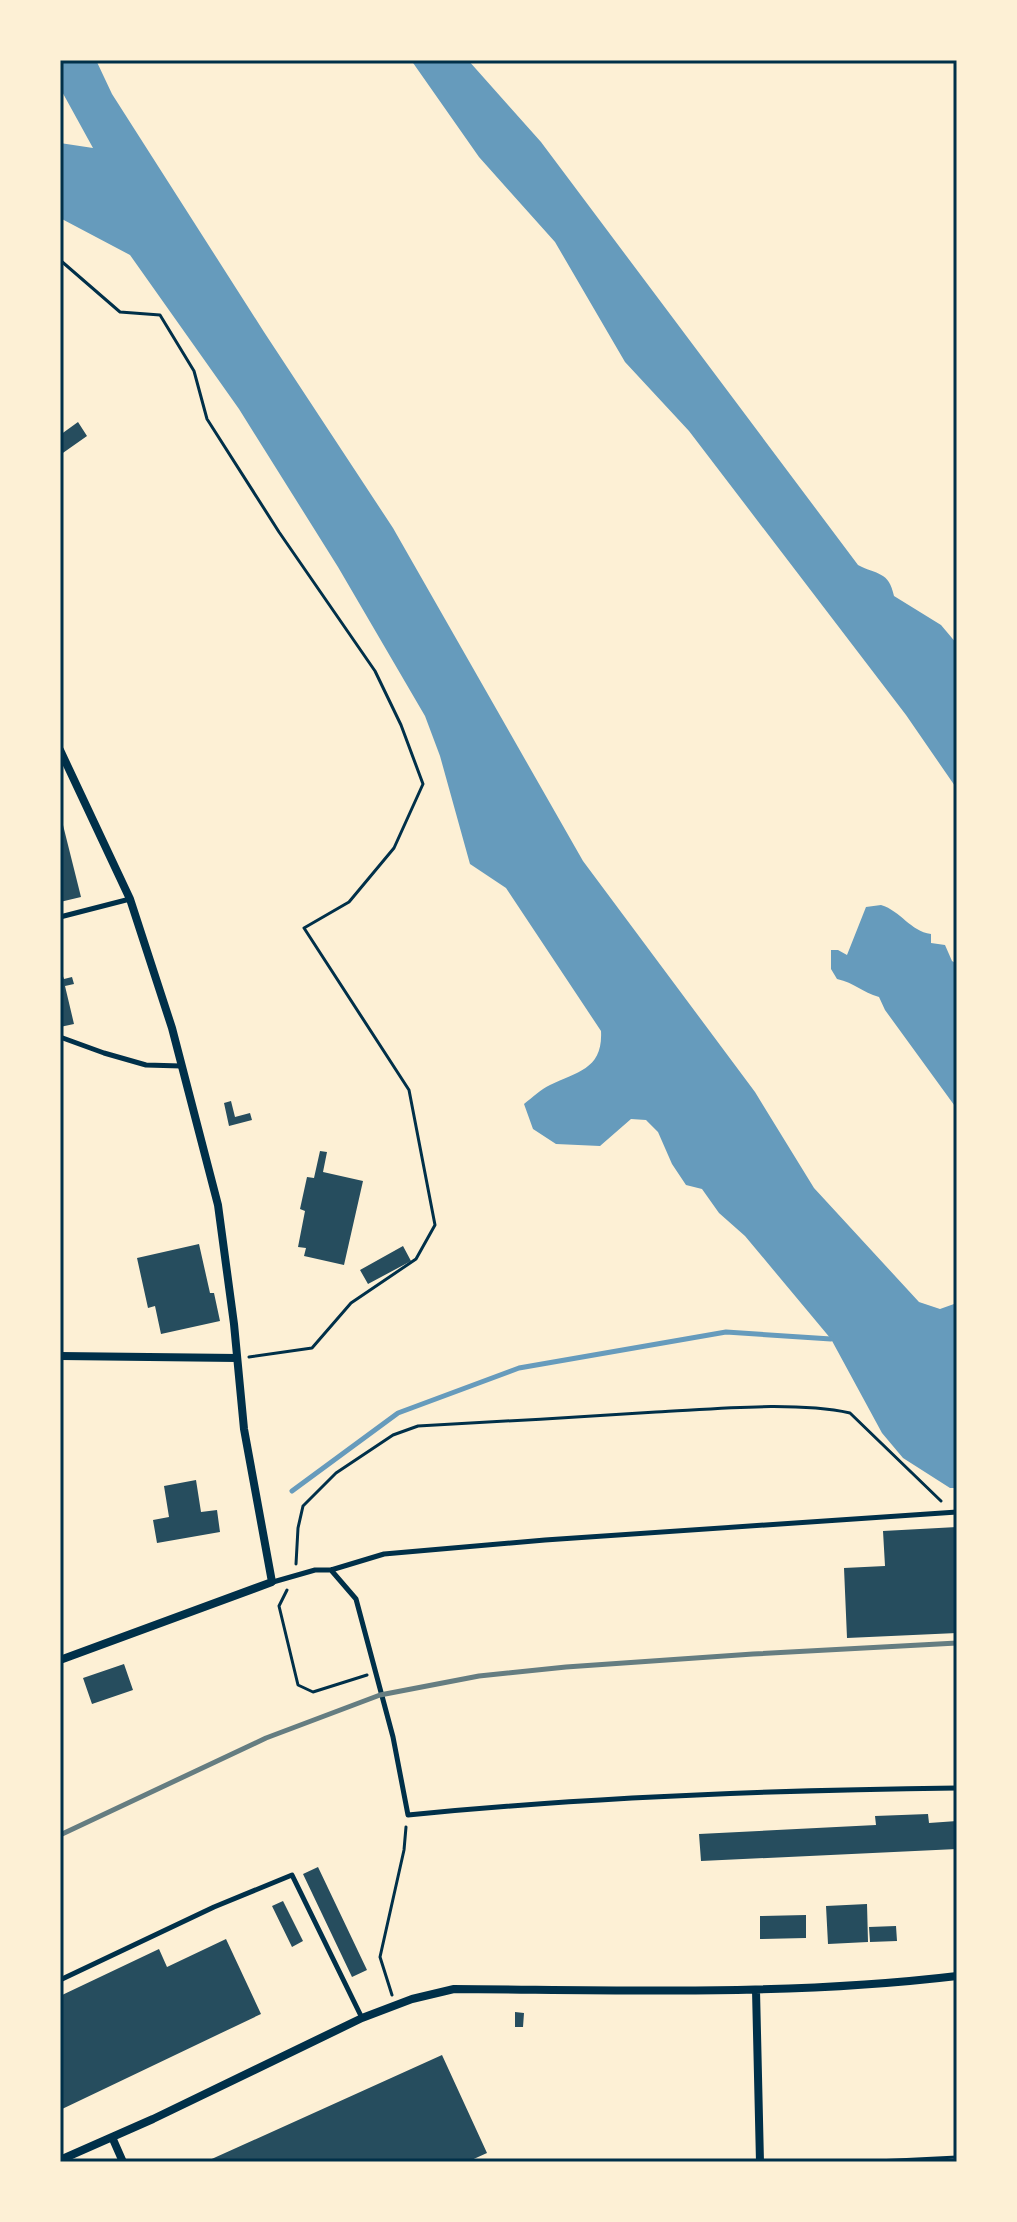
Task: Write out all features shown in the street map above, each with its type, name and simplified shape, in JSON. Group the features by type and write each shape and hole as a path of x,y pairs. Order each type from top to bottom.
{"street":[{"path":"60,750 130,899 172,1028 218,1205 244,1429 272,1582 60,1660"},
{"path":"60,1356 237,1358"},
{"path":"60,2160 362,2018 412,1999 454,1989 756,1990 957,1976"},
{"path":"756,1990 760,2162"},
{"path":"112,2137 123,2162"}],"lane":[{"path":"60,917 130,899"},
{"path":"60,1037 146,1065 182,1066"},
{"path":"272,1582 315,1570 331,1570 384,1554 955,1512"},
{"path":"331,1570 356,1599 393,1737 408,1815 489,1807 699,1795 957,1788"},
{"path":"60,1980 214,1907 292,1875 362,2018"}],"path":[{"path":"60,260 120,312 160,315 194,371 207,419 279,532 375,671 401,725 423,784 394,848 349,902 304,928 409,1090 435,1225 416,1259 351,1303 312,1348 237,1358"},
{"path":"374,1673 313,1692 298,1685 279,1606 293,1576 303,1506 336,1473 393,1435 418,1426 709,1409 832,1409 850,1413 955,1512"},
{"path":"396,2005 380,1957 404,1850 408,1815"},
{"path":"856,2162 957,2157"}],"water":[{"path":"60,60 96,60 112,94 393,528 583,861 755,1092 814,1188 919,1302 940,1309 957,1300 957,1488 950,1488 903,1458 882,1433 831,1339 745,1236 719,1213 702,1189 686,1185 672,1164 658,1132 646,1120 631,1119 600,1146 556,1144 533,1129 524,1104 543,1089 587,1067 598,1054 601,1031 506,888 470,864 440,756 425,716 338,567 239,409 130,255 60,218 60,143 93,148 60,88"},
{"path":"411,60 468,60 541,142 858,565 885,578 894,596 941,625 957,644 957,789 906,715 689,431 625,362 555,242 479,157"},
{"path":"881,905 917,929 931,934 931,943 945,945 952,961 957,964 957,1109 885,1010 879,997 837,979 831,969 831,950 847,955 866,907"}],"building":[{"path":"78,422 87,436 60,455 60,435"},
{"path":"60,813 81,897 60,902"},
{"path":"60,968 64,979 72,977 74,984 65,986 74,1024 60,1027"},
{"path":"231,1101 235,1117 250,1113 252,1120 229,1126 224,1103"},
{"path":"320,1151 327,1152 323,1172 363,1181 344,1265 304,1256 306,1248 298,1247 305,1211 300,1209 307,1177 314,1178"},
{"path":"199,1244 220,1321 161,1334 155,1306 148,1308 137,1258"},
{"path":"403,1246 411,1261 368,1284 360,1270"},
{"path":"196,1480 201,1512 217,1510 220,1532 157,1543 153,1520 169,1517 164,1486"},
{"path":"957,1527 957,1633 847,1638 844,1568 885,1566 883,1531"},
{"path":"124,1664 133,1690 92,1704 83,1678"},
{"path":"928,1814 929,1823 957,1821 957,1849 701,1861 699,1834 876,1825 875,1816"},
{"path":"318,1867 367,1970 352,1977 303,1874"},
{"path":"283,1901 303,1941 292,1947 272,1906"},
{"path":"867,1904 868,1942 828,1944 826,1906"},
{"path":"806,1915 806,1938 760,1939 760,1916"},
{"path":"896,1926 897,1941 870,1942 869,1927"},
{"path":"226,1939 261,2014 60,2110 60,1996 159,1949 167,1967"},
{"path":"515,2012 524,2013 523,2027 515,2027"},
{"path":"442,2055 487,2153 467,2162 205,2162"}],"waterway":[{"path":"292,1491 398,1413 519,1368 726,1332 831,1339"}],"railway":[{"path":"60,1835 266,1738 380,1695 479,1676 566,1667 957,1643"}]}
